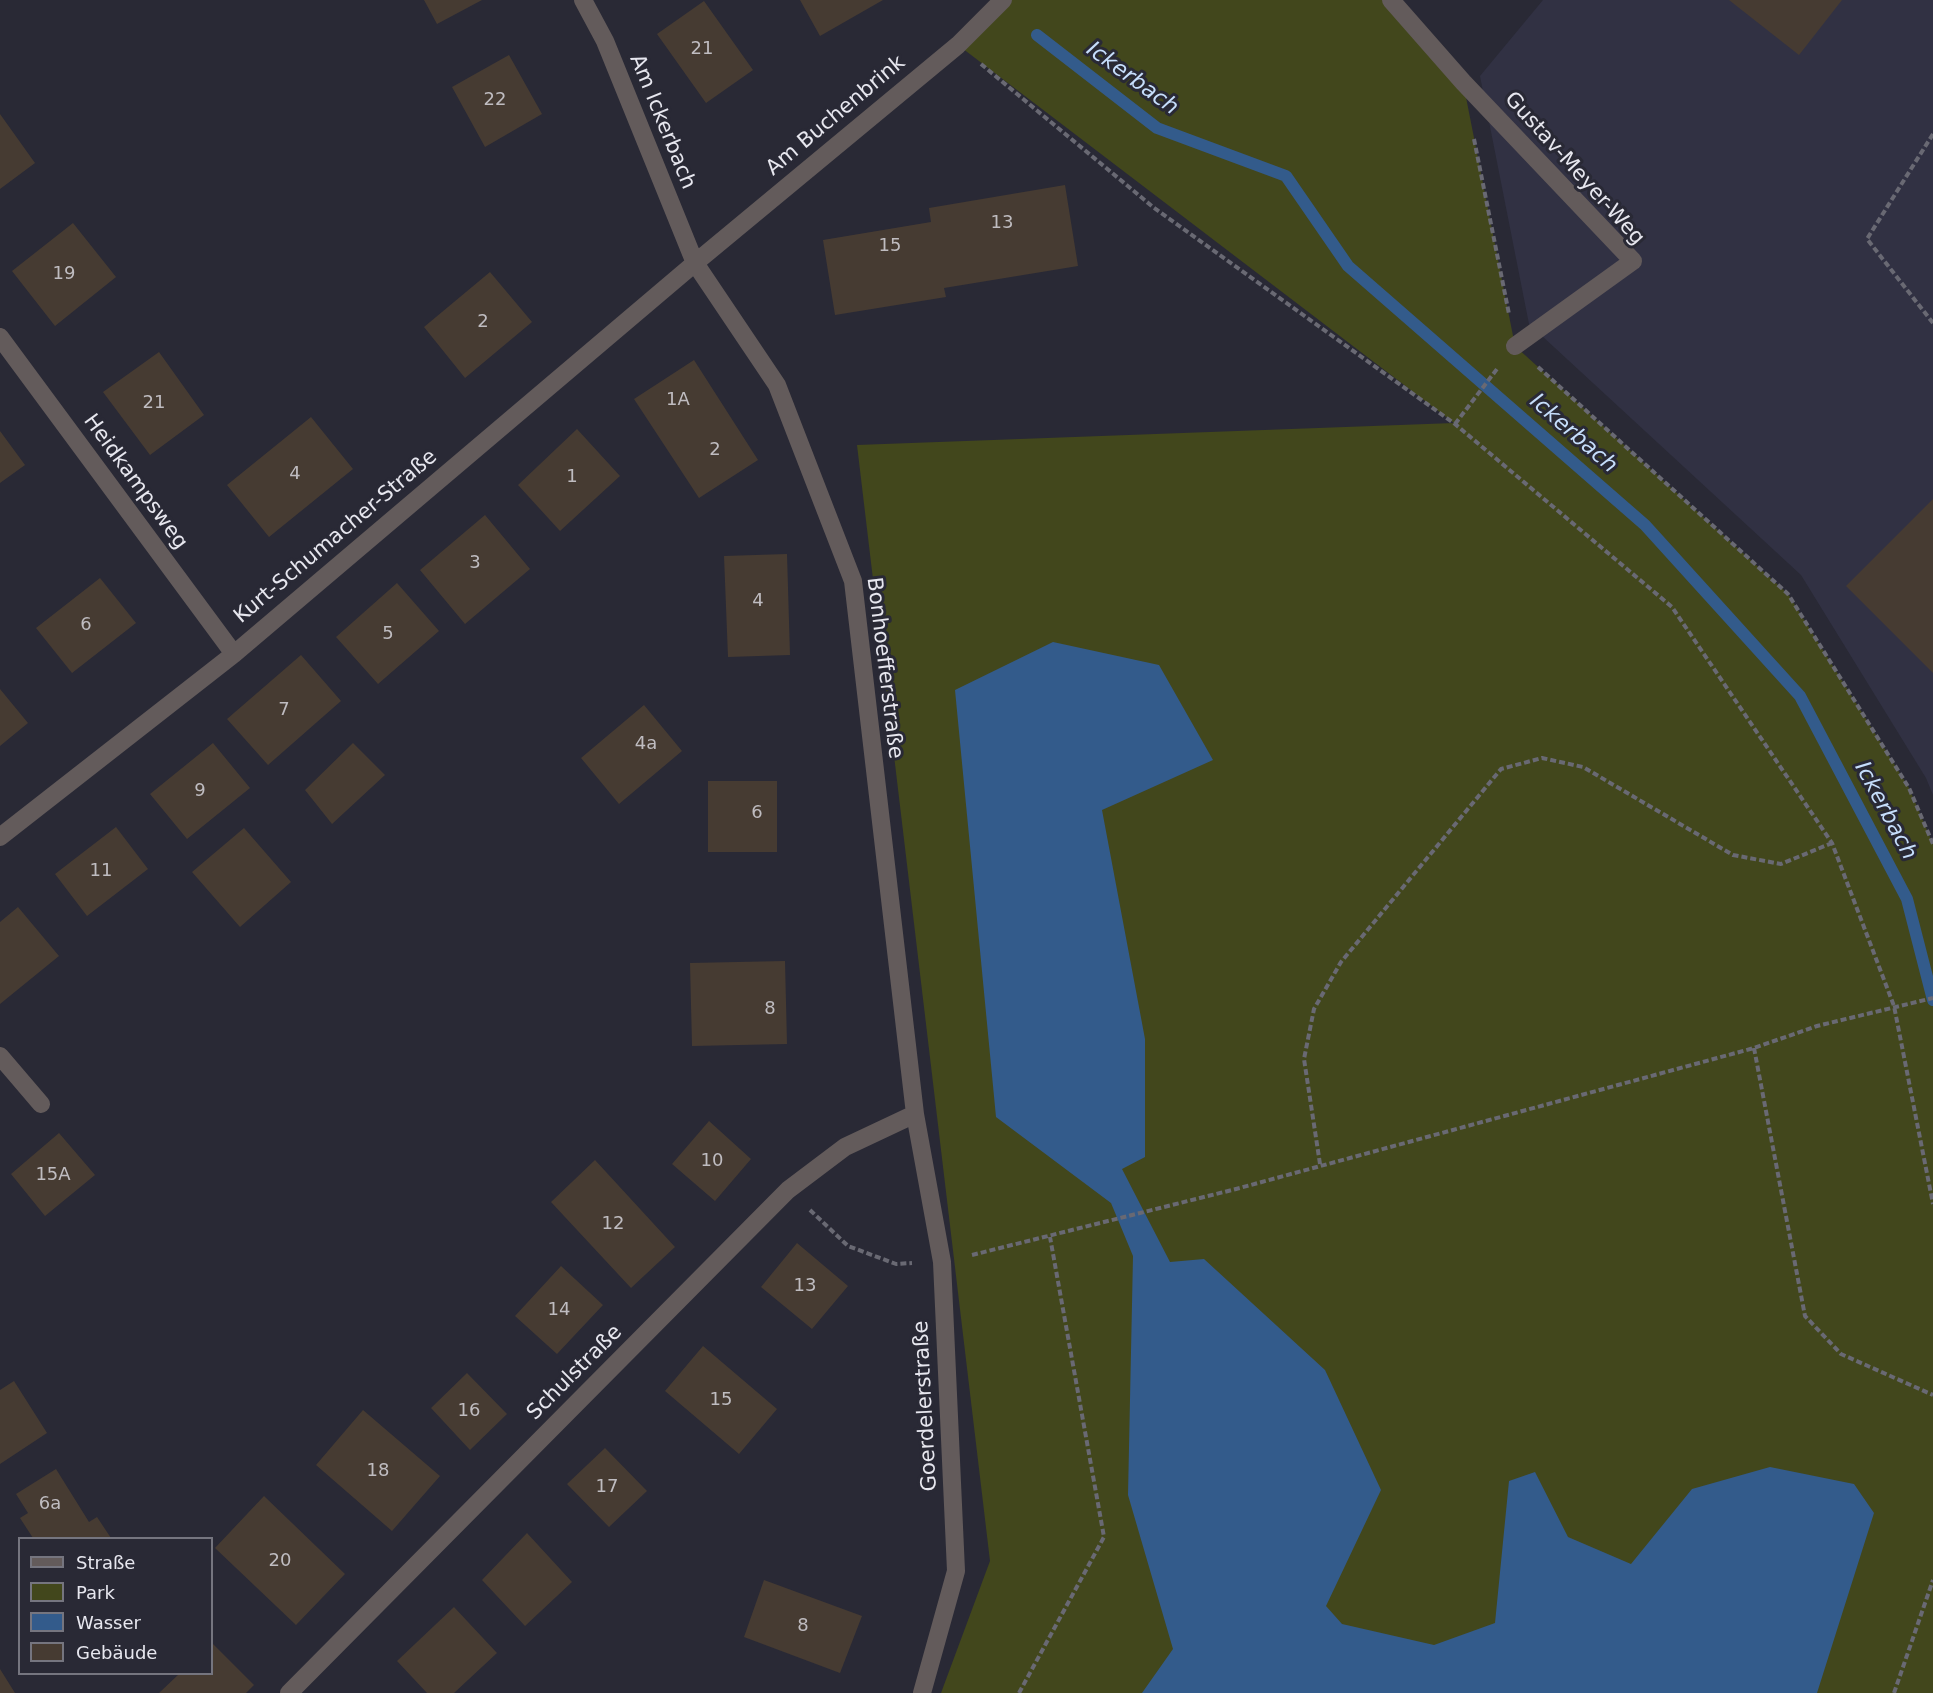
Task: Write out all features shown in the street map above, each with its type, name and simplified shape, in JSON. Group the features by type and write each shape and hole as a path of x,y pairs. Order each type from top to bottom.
{"street":[{"name":"Am Ickerbach","path":"583,0 605,41 695,262"},
{"name":"Am Buchenbrink","path":"695,262 958,45 1003,0"},
{"name":"Gustav-Meyer-Weg","path":"1391,0 1463,82 1633,261 1515,346"},
{"name":"Kurt-Schumacher-Straße","path":"0,837 234,654 695,262"},
{"name":"Bonhoefferstraße","path":"695,262 777,385 853,581 915,1114"},
{"name":"Heidkampsweg","path":"0,338 234,654"},
{"path":"0,1056 41,1104"},
{"name":"Schulstraße","path":"289,1693 788,1190 845,1147 915,1114"},
{"name":"Goerdelerstraße","path":"915,1114 942,1262 956,1571 922,1693"}],"path":[{"path":"958,45 1153,207 1455,423 1672,607 1832,843 1894,1006 1933,1204"},
{"path":"1463,82 1515,346 1788,594 1909,788 1933,844"},
{"path":"1933,134 1867,239 1933,323"},
{"path":"1455,423 1515,346"},
{"path":"1320,1164 1304,1059 1314,1009 1341,962 1501,769 1542,758 1583,767 1733,855 1781,864 1832,843"},
{"path":"788,1190 848,1246 896,1264 942,1262 1159,1209 1754,1048 1817,1026 1933,998"},
{"path":"1754,1048 1805,1316 1841,1354 1933,1395"},
{"path":"1019,1693 1104,1537 1050,1237"},
{"path":"1894,1693 1933,1580"}],"shaded area":[{"path":"1543,0 1933,0 1933,795 1926,778 1801,575 1529,324 1480,76"}],"green space":[{"path":"1003,0 1391,0 1463,82 1515,346 1788,594 1909,788 1933,844 1933,1693 941,1693 990,1561 857,445 1454,423 958,45"}],"water":[{"path":"1053,642 1159,665 1213,760 1102,810 1145,1039 1145,1157 1122,1169 1170,1262 1204,1259 1325,1370 1381,1490 1326,1606 1342,1624 1434,1645 1495,1623 1509,1481 1535,1472 1568,1537 1631,1564 1692,1489 1770,1467 1854,1484 1874,1513 1817,1693 1142,1693 1173,1649 1128,1495 1133,1256 1111,1203 996,1117 955,690"}],"building":[{"path":"424,0 482,0 437,24"},
{"path":"800,0 883,0 820,36"},
{"path":"1729,0 1842,0 1799,55"},
{"path":"704,1 753,70 706,103 657,34"},
{"path":"509,55 542,114 485,147 452,87"},
{"path":"0,114 35,163 0,189"},
{"path":"1065,185 1078,266 944,288 946,297 835,315 823,240 931,222 929,208"},
{"path":"73,223 116,277 55,326 12,271"},
{"path":"490,272 532,322 465,378 424,327"},
{"path":"159,352 204,415 150,455 103,392"},
{"path":"694,360 758,460 699,498 634,399"},
{"path":"311,417 353,469 269,537 227,485"},
{"path":"577,429 620,476 560,531 518,485"},
{"path":"0,431 25,465 0,483"},
{"path":"1933,499 1933,673 1846,586"},
{"path":"485,515 530,569 465,624 420,570"},
{"path":"787,554 790,655 728,657 724,556"},
{"path":"100,578 136,623 72,673 36,628"},
{"path":"397,583 439,631 378,684 336,637"},
{"path":"301,655 341,701 268,765 227,719"},
{"path":"0,689 28,723 0,746"},
{"path":"644,705 682,751 619,804 581,758"},
{"path":"213,743 250,788 187,839 150,794"},
{"path":"353,743 385,775 332,824 305,790"},
{"path":"708,781 777,781 777,852 708,852"},
{"path":"116,827 148,869 87,916 55,874"},
{"path":"244,828 291,882 240,927 192,872"},
{"path":"18,907 59,956 0,1004 0,922"},
{"path":"785,961 787,1044 692,1046 690,963"},
{"path":"709,1121 751,1159 715,1201 672,1164"},
{"path":"59,1133 95,1175 45,1216 11,1174"},
{"path":"595,1160 675,1247 631,1288 551,1202"},
{"path":"797,1243 848,1286 812,1329 761,1287"},
{"path":"561,1266 603,1305 557,1354 515,1316"},
{"path":"703,1346 777,1409 739,1454 665,1391"},
{"path":"467,1373 507,1414 470,1450 431,1408"},
{"path":"14,1381 47,1433 0,1464 0,1390"},
{"path":"363,1410 440,1476 392,1531 316,1465"},
{"path":"605,1448 647,1491 609,1527 567,1484"},
{"path":"56,1469 89,1522 97,1517 110,1537 32,1537 20,1518 28,1513 16,1494"},
{"path":"264,1496 345,1574 296,1625 215,1548"},
{"path":"527,1533 572,1582 525,1626 482,1580"},
{"path":"764,1580 862,1616 840,1673 744,1637"},
{"path":"454,1607 497,1653 454,1693 427,1693 397,1661"},
{"path":"213,1644 254,1685 246,1693 159,1693 178,1675 213,1675"},
{"path":"0,1669 15,1693 0,1693"}],"waterway":[{"name":"Ickerbach","path":"1037,35 1157,128 1286,176 1348,266 1645,525 1800,696 1907,899 1933,1000"}]}
